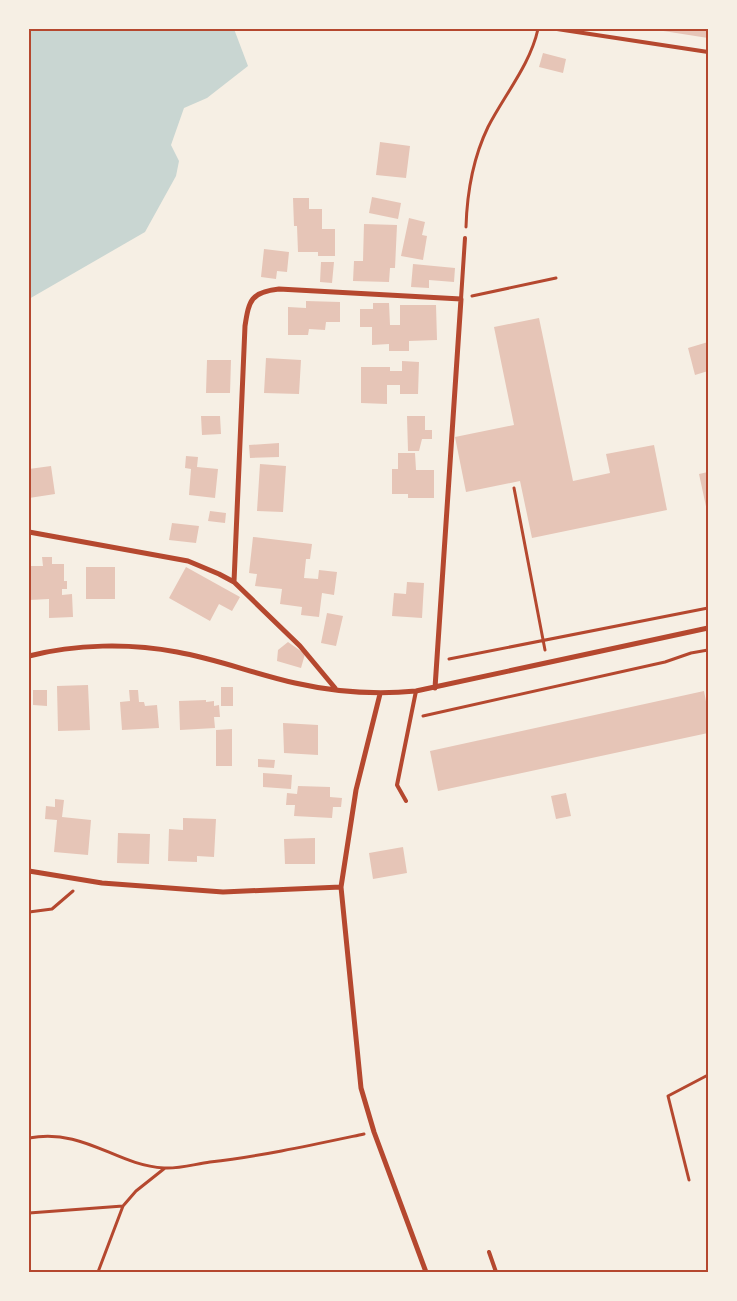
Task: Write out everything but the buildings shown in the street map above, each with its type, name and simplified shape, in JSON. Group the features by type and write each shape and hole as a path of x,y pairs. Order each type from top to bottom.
{"street":[{"path":"234,582 245,326 248,303 261,291 279,289 461,299 435,688"},
{"path":"29,532 188,561 234,582 300,646 336,689"},
{"path":"29,656 44,652 88,648 135,647 176,652 297,683 380,694 435,688 708,628"},
{"path":"380,694 356,790 341,887 361,1088 374,1132 426,1272"},
{"path":"29,871 86,880 223,892 341,887"}],"lane":[{"path":"556,29 708,52"},
{"path":"461,299 465,238"},
{"path":"406,801 396,785 416,691"},
{"path":"489,1252 496,1272"}],"path":[{"path":"465,238 468,188 487,129 534,48 538,29"},
{"path":"461,299 556,278"},
{"path":"514,488 545,650"},
{"path":"436,661 708,608"},
{"path":"410,719 665,662 691,653 708,650"},
{"path":"29,912 52,909 86,880"},
{"path":"689,1180 668,1096 708,1075"},
{"path":"29,1138 43,1135 69,1137 136,1162 165,1168 251,1156 374,1132"},
{"path":"98,1272 123,1206 136,1191 165,1168"},
{"path":"29,1213 123,1206"}],"shaded area":[{"path":"29,29 234,29 248,66 207,98 184,108 171,145 179,161 176,176 145,232 29,299"}]}
